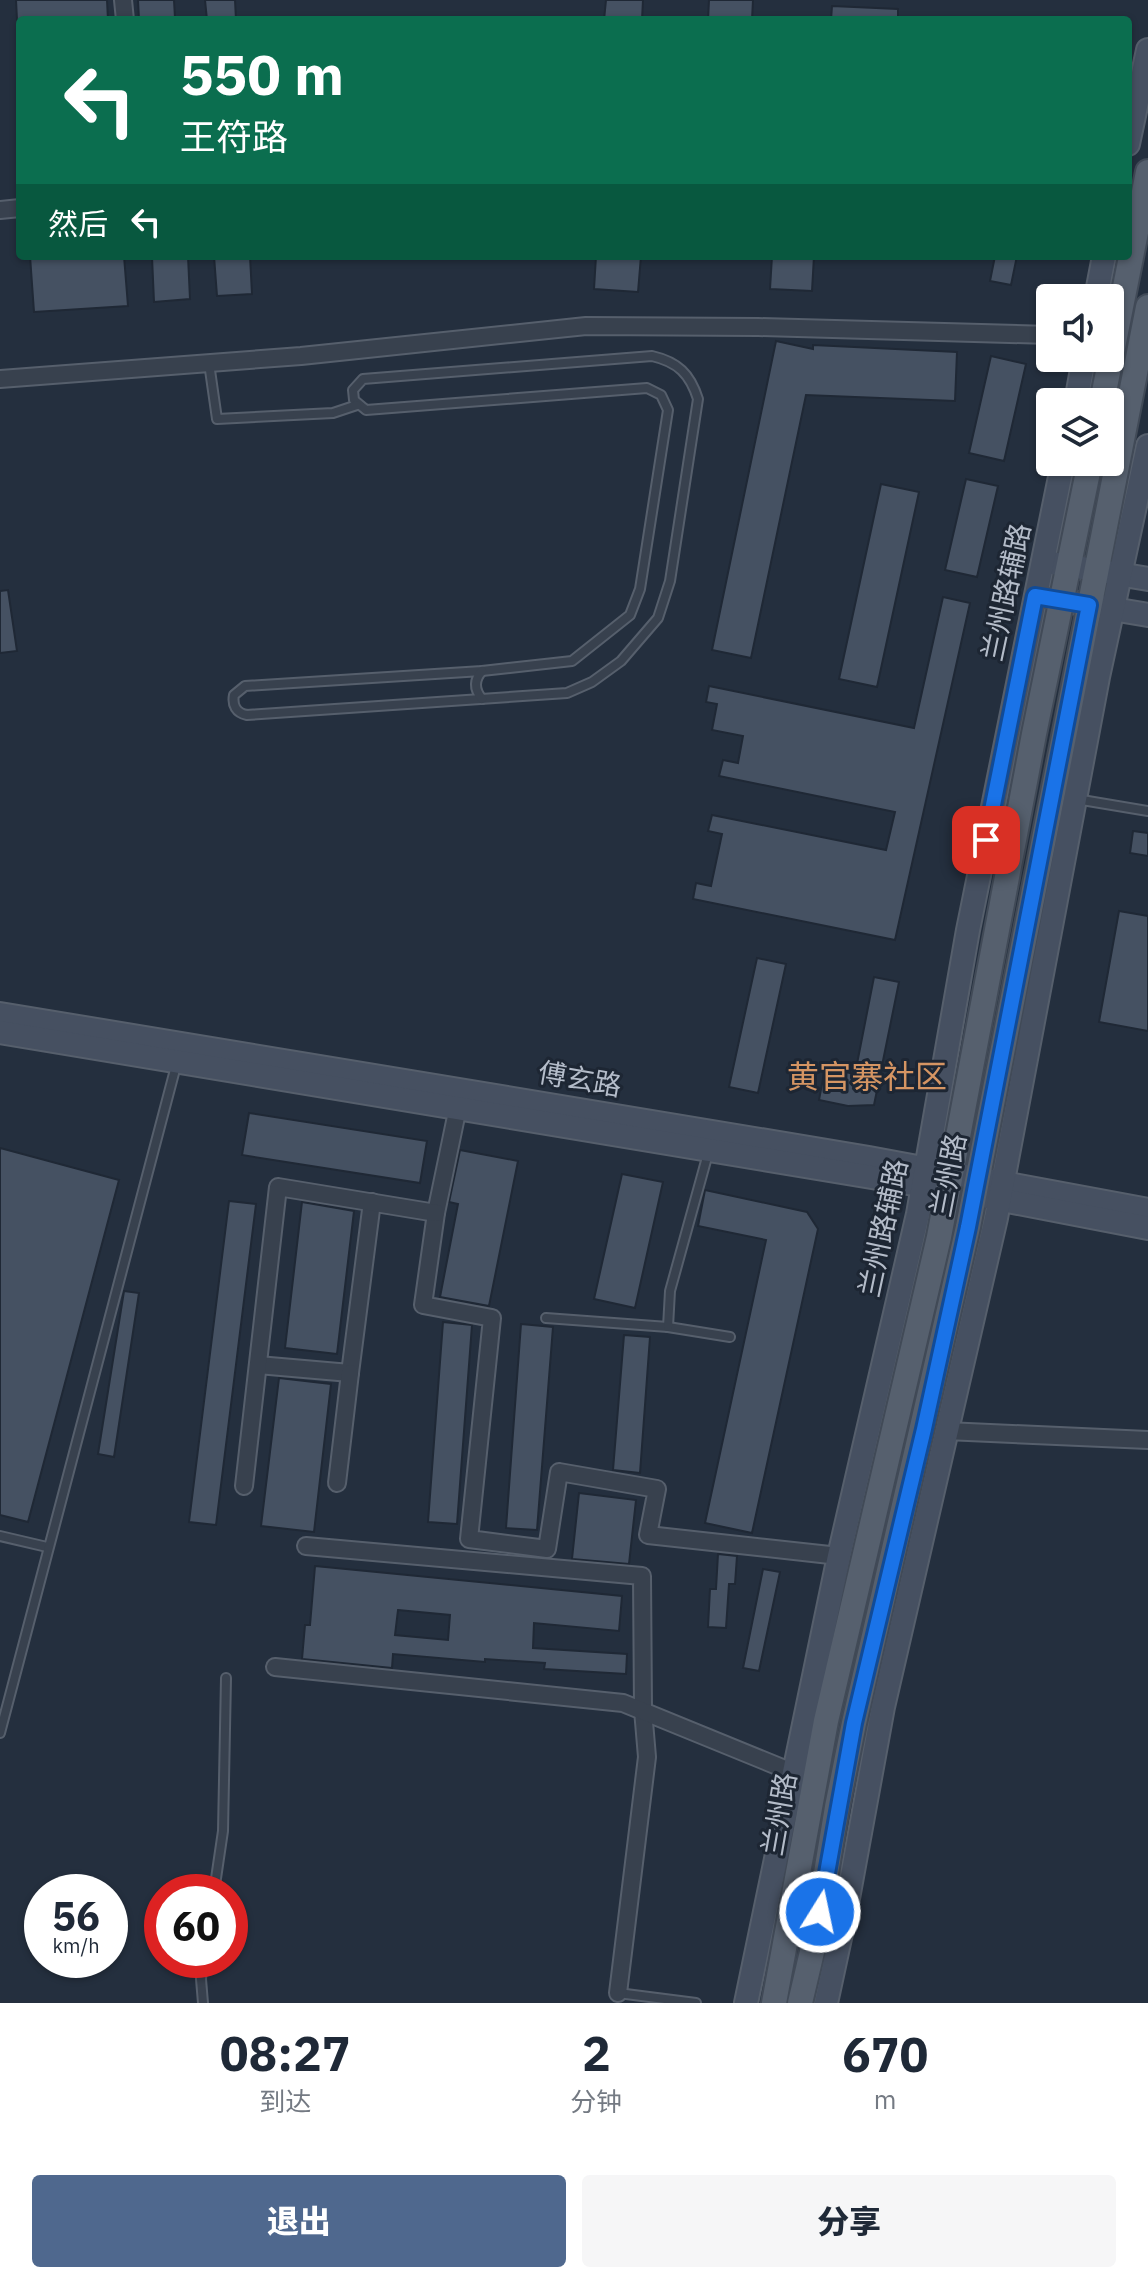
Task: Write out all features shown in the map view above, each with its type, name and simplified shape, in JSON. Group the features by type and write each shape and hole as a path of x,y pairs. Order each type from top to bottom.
{"main road":[{"path":"1132,252 1148,172"},
{"path":"1105,388 1130,260"},
{"name":"兰州路","path":"800,2003 815,1939 854,1723 924,1429 976,1186 1051,795 1101,607 1095,570 1148,307"},
{"name":"兰州路","path":"774,2003 826,1721 893,1443 949,1181 1087,476"}],"street":[{"path":"1132,125 1148,50"},
{"path":"1099,284 1103,260"},
{"path":"0,379 209,363 586,326 1036,335"},
{"path":"826,2003 874,1751 1001,1191 1076,799 1101,607 1121,574 1148,446"},
{"name":"兰州路辅路","path":"746,2003 792,1772 925,1177 968,930 1060,476"},
{"path":"1043,561 1148,579"},
{"path":"1035,596 1148,615"},
{"name":"傅玄路","path":"0,1014 976,1186 1148,1228"},
{"name":"傅玄路","path":"0,1032 709,1149 925,1177"},
{"path":"458,1107 436,1213 423,1305 492,1318 469,1539 547,1549 559,1472 657,1489 648,1535 839,1556"},
{"path":"244,1486 278,1187 436,1213"},
{"name":"傅玄路","path":"1001,1191 1148,1210"},
{"path":"337,1483 372,1202"},
{"path":"258,1365 350,1373"},
{"path":"946,1431 1148,1440"},
{"path":"306,1546 642,1576 643,1710 647,1757 618,1993"},
{"path":"275,1667 623,1703 792,1772"}],"lane":[{"path":"652,356 669,360 683,369 693,383 698,399 670,581 658,618 621,661 592,682 567,693 247,715 238,712 233,699 237,691 245,686 482,671 572,661 630,615 640,589 659,477 668,410 666,402 661,395 647,388 366,410 357,405 353,390 363,379 652,356"},
{"path":"209,363 217,419 333,413 357,405"},
{"path":"482,671 476,688 482,699"},
{"path":"1051,795 1148,811"},
{"path":"0,1733 177,1061"},
{"path":"668,1327 670,1291 709,1149"},
{"path":"546,1318 668,1327 730,1337"},
{"path":"0,1536 47,1547"},
{"path":"217,1874 223,1831 226,1678"},
{"path":"201,1978 203,2003"},
{"path":"618,1993 696,2003"}],"building":[{"path":"16,0 107,0 108,16 17,16"},
{"path":"138,0 174,0 175,16 139,16"},
{"path":"205,0 235,0 236,16 207,16"},
{"path":"606,0 643,0 642,16 604,16"},
{"path":"709,0 753,0 752,16 708,16"},
{"path":"832,6 898,9 898,16 831,16"},
{"path":"30,260 124,260 128,306 34,312"},
{"path":"152,260 188,260 190,299 154,302"},
{"path":"214,260 250,260 252,294 217,296"},
{"path":"596,260 641,260 638,292 594,289"},
{"path":"772,260 814,260 812,291 770,289"},
{"path":"994,260 1016,260 1011,285 990,281"},
{"path":"776,341 813,349 813,345 957,352 955,401 806,395 751,658 712,650"},
{"path":"991,356 1026,364 1004,461 969,453"},
{"path":"966,479 998,486 977,577 945,570"},
{"path":"881,484 919,492 877,687 839,679"},
{"path":"8,590 17,651 0,653 0,591"},
{"path":"943,597 970,603 895,940 693,899 696,883 711,886 722,834 708,831 712,815 886,850 895,812 719,776 723,760 738,763 743,736 712,730 717,704 706,702 709,686 914,728"},
{"path":"1133,831 1148,833 1148,856 1130,853"},
{"path":"1119,911 1148,916 1148,1031 1099,1022"},
{"path":"757,958 786,964 758,1093 729,1087"},
{"path":"874,977 899,982 874,1105 848,1106 819,1100 825,1068 855,1074"},
{"path":"249,1113 427,1141 420,1183 242,1155"},
{"path":"0,1148 119,1180 28,1522 0,1515"},
{"path":"460,1150 518,1161 489,1306 440,1297 458,1204 449,1202"},
{"path":"622,1174 663,1182 635,1308 594,1299"},
{"path":"705,1190 807,1212 818,1229 752,1533 705,1523 766,1240 698,1226"},
{"path":"229,1201 256,1204 216,1525 189,1522"},
{"path":"302,1202 354,1211 337,1354 285,1348"},
{"path":"124,1291 139,1293 114,1457 98,1454"},
{"path":"443,1322 472,1325 457,1524 428,1522"},
{"path":"521,1324 553,1327 537,1530 506,1528"},
{"path":"624,1335 650,1337 640,1473 613,1470"},
{"path":"279,1378 331,1384 314,1532 261,1526"},
{"path":"579,1493 636,1500 629,1564 572,1559"},
{"path":"718,1554 737,1556 735,1584 729,1584 726,1628 708,1627 710,1589 716,1589"},
{"path":"315,1566 622,1596 619,1631 534,1623 533,1648 627,1654 626,1674 544,1669 545,1663 485,1659 485,1662 393,1654 392,1668 302,1659 305,1625 310,1625","holes":["398,1610 450,1615 448,1640 395,1635"]},
{"path":"763,1569 780,1572 759,1671 743,1668"}],"district":[{"name":"黄官寨社区","path":"867,1077"}],"route":[{"path":"820,1912 854,1723 968,1227 1089,605 1035,596 986,840"}]}
